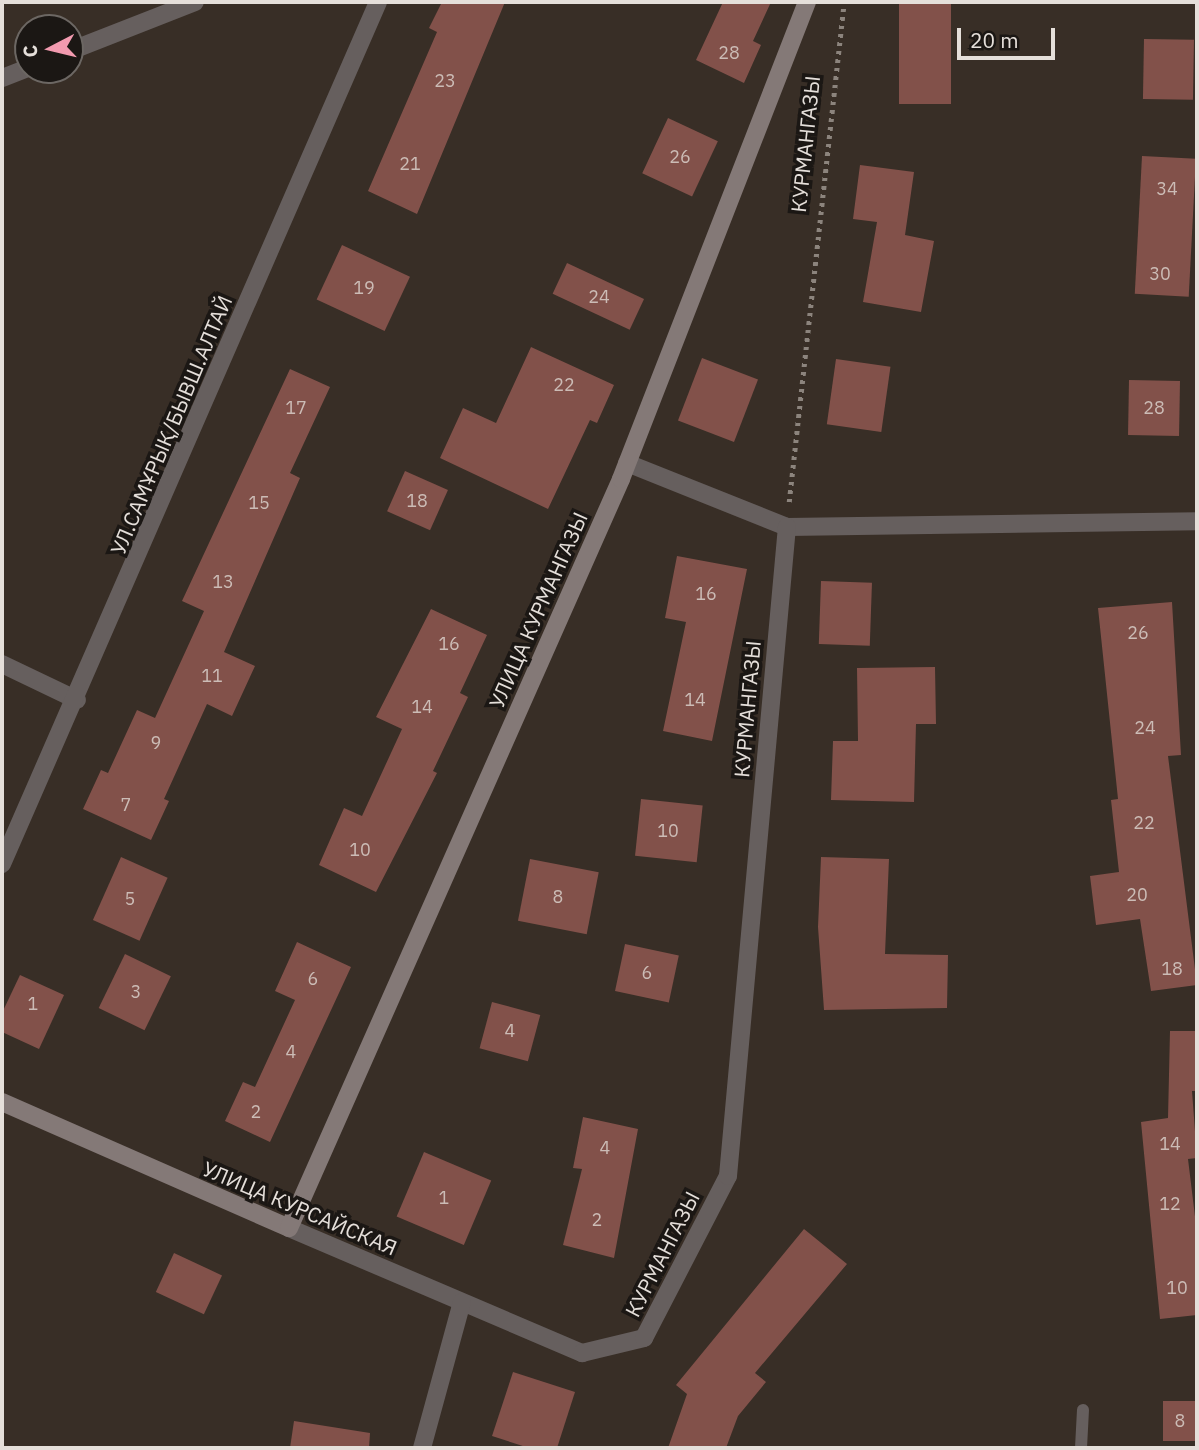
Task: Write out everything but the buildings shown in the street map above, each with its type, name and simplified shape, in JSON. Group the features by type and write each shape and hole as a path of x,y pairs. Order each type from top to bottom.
{"street":[{"path":"84,45 163,8 195,2"},
{"name":"УЛ.САМҰРЫҚ/БЫВШ.АЛТАЙ","path":"2,864 77,700 377,2"},
{"name":"УЛИЦА КУРМАНГАЗЫ","path":"289,1228 627,463 807,2"},
{"path":"627,463 787,527 1197,521"},
{"name":"КУРМАНГАЗЫ","path":"582,1353 644,1338 728,1176 787,527"},
{"path":"2,664 77,700"},
{"name":"УЛИЦА КУРСАЙСКАЯ","path":"2,1102 582,1353"},
{"path":"422,1448 462,1302"}],"lane":[{"path":"1081,1448 1083,1410"}],"path":[{"name":"КУРМАНГАЗЫ","path":"787,527 844,2"}]}
